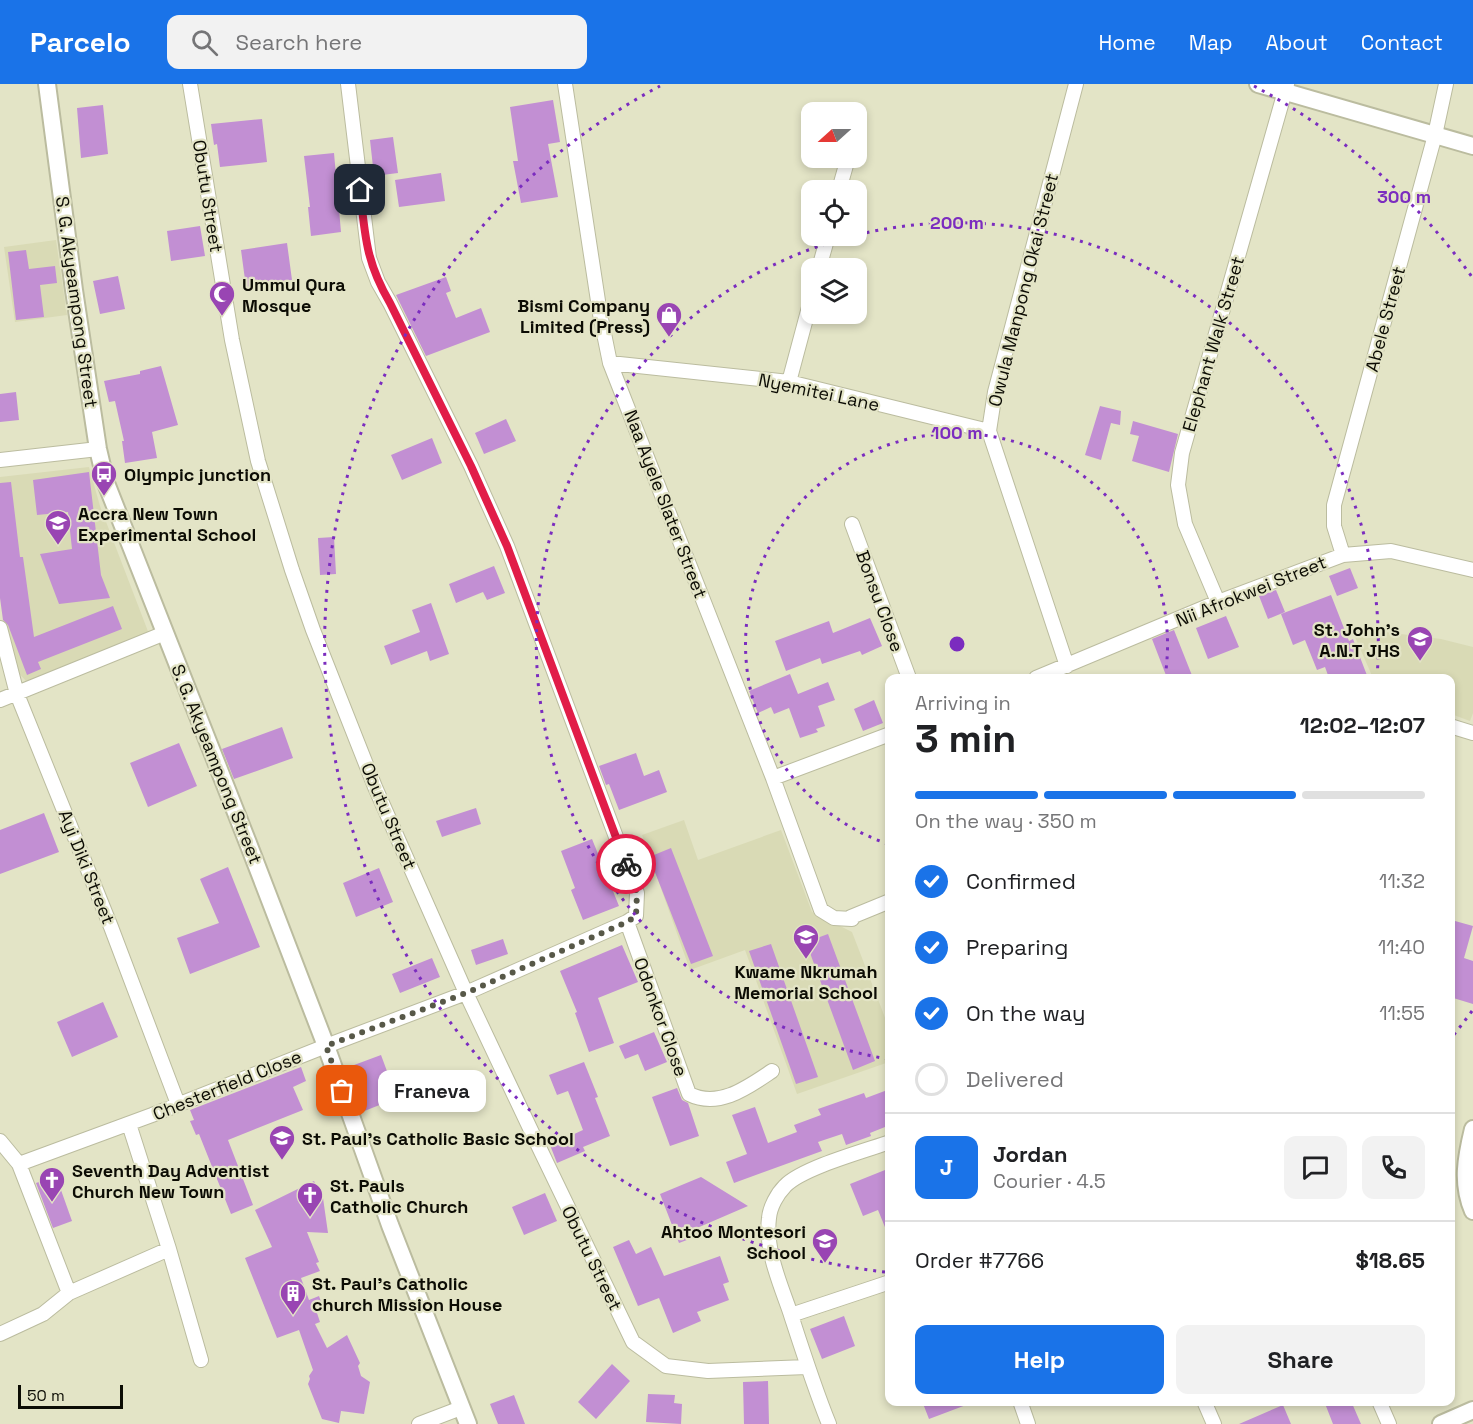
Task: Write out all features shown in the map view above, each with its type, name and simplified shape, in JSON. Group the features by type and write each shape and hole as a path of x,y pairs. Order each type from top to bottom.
{"street":[{"name":"S. G. Akyeampong Street","path":"47,84 74,290 105,483 248,843 326,1046 390,1225 468,1424"},
{"name":"Obutu Street","path":"190,84 232,340 258,460 313,630 367,766 466,993 633,1342 666,1366 708,1371 807,1367"},
{"path":"348,84 369,258 378,282 466,455 507,546 637,893 636,916 627,922"},
{"name":"Naa Ayele Slater Street","path":"565,84 600,314 610,363 773,778 821,910 834,918 852,919 851,917 885,904"},
{"name":"Owula Manpong Okai Street","path":"1067,666 989,431 995,392 1076,84"},
{"path":"1258,84 1286,88 1473,146"},
{"name":"Abele Street","path":"1343,555 1334,525 1334,505 1435,135 1446,84"},
{"name":"Elephant Walk Street","path":"1218,603 1185,524 1178,485 1182,453 1286,88"},
{"path":"789,382 805,324"},
{"name":"Nyemitei Lane","path":"610,363 789,382 989,431"},
{"path":"0,460 98,449"},
{"name":"Bonsu Close","path":"852,524 908,674"},
{"name":"Nii Afrokwei Street","path":"1046,674 1218,603 1343,555 1391,551 1473,570"},
{"name":"Ayi Diki Street","path":"0,628 17,694 111,927 178,1104"},
{"path":"0,700 165,633"},
{"path":"1455,728 1473,733"},
{"path":"773,778 885,736"},
{"name":"Chesterfield Close","path":"19,1164 129,1124 466,993 627,922"},
{"name":"Odonkor Close","path":"627,922 689,1094 697,1098 730,1096 744,1090 772,1071"},
{"name":"Chesterfield Close","path":"129,1124 201,1360"},
{"path":"1473,1129 1465,1160 1469,1200 1473,1211"},
{"path":"0,1141 19,1164 69,1293"},
{"path":"829,1424 807,1367 775,1265 769,1239 769,1218 773,1203 783,1187 797,1176 885,1144"},
{"path":"0,1334 43,1314 69,1293 169,1249"},
{"path":"791,1315 885,1284"},
{"path":"1022,1406 1028,1424"},
{"path":"1206,1406 1214,1424"},
{"path":"1382,1406 1389,1424"},
{"path":"419,1424 461,1408"},
{"path":"1441,1424 1473,1410"}],"shaded area":[{"path":"56,240 67,315 15,322 4,247"},
{"name":"Accra New Town Experimental School","path":"89,467 100,506 149,634 26,681 13,667 0,586 0,477"},
{"name":"St. John's A.N.T JHS","path":"1369,630 1441,639 1473,647 1473,713 1470,721 1455,715 1455,674 1371,674 1355,637"},
{"name":"Kwame Nkrumah Memorial School","path":"684,820 698,860 781,830 812,912 852,932 885,1018 885,1063 797,1094 745,950 690,970 642,835"}],"building":[{"path":"553,100 560,142 548,144 558,197 521,203 513,161 518,161 510,107"},
{"path":"103,105 108,154 81,158 77,108"},
{"path":"262,119 267,162 220,167 211,124"},
{"path":"393,137 398,173 374,176 370,140"},
{"path":"334,153 341,232 311,236 304,156"},
{"path":"441,173 445,201 399,207 395,180"},
{"path":"200,226 205,256 171,261 167,231"},
{"path":"287,243 292,280 246,287 241,250"},
{"path":"26,250 29,269 55,266 57,283 40,285 44,317 16,320 8,252"},
{"path":"118,276 125,309 100,314 93,281"},
{"path":"446,277 451,291 446,293 456,318 481,308 490,332 426,356 396,295"},
{"path":"161,366 178,425 152,432 157,458 125,463 122,441 124,441 115,401 109,402 104,381 140,374 140,371"},
{"path":"16,392 19,420 0,422 0,394"},
{"path":"1100,406 1121,411 1120,425 1111,423 1101,460 1085,455"},
{"path":"506,419 516,441 484,454 475,433"},
{"path":"1133,421 1178,434 1169,472 1132,461 1139,436 1130,434"},
{"path":"432,438 442,463 402,480 391,455"},
{"path":"89,472 101,575 110,598 59,604 40,554 72,549 68,512 37,515 33,480"},
{"path":"11,482 20,557 23,557 34,637 113,606 122,629 38,662 41,669 27,675 8,625 3,620 0,598 0,483"},
{"path":"334,537 336,574 320,575 318,538"},
{"path":"494,566 505,593 487,600 483,592 456,603 449,584"},
{"path":"1350,568 1358,588 1337,596 1329,576"},
{"path":"1276,590 1285,612 1268,619 1259,596"},
{"path":"1331,595 1349,641 1353,639 1366,674 1328,674 1325,667 1317,670 1305,640 1293,645 1281,614"},
{"path":"431,603 449,654 430,661 427,651 391,665 384,646 420,632 412,610"},
{"path":"1226,616 1239,647 1208,659 1196,628"},
{"path":"870,618 882,646 862,655 860,651 822,664 820,658 786,671 775,641 829,621 833,633"},
{"path":"1174,630 1191,674 1165,674 1152,639"},
{"path":"790,674 798,694 828,682 835,700 818,706 825,726 816,729 818,732 800,738 789,708 774,714 771,707 758,713 749,691"},
{"path":"874,700 883,723 863,731 854,709"},
{"path":"282,727 293,758 234,779 222,749"},
{"path":"179,743 197,786 148,807 130,763"},
{"path":"636,753 644,776 659,770 667,792 619,810 599,766"},
{"path":"476,808 481,824 442,837 436,821"},
{"path":"44,813 59,852 0,874 0,830"},
{"path":"592,839 619,906 583,920 571,890 575,888 561,851"},
{"path":"671,848 713,956 691,964 649,857"},
{"path":"228,867 260,947 190,974 177,938 219,923 200,879"},
{"path":"379,868 393,902 356,917 343,883"},
{"path":"1455,921 1473,926 1464,958 1473,961 1473,1004 1455,999"},
{"path":"828,934 875,1061 853,1070 806,942"},
{"path":"503,939 508,954 476,965 471,950"},
{"path":"771,944 818,1077 796,1084 749,951"},
{"path":"622,945 638,982 598,998 614,1043 589,1052 575,1013 577,1012 560,971"},
{"path":"432,958 440,977 400,993 392,974"},
{"path":"103,1002 118,1037 72,1057 57,1022"},
{"path":"654,1032 667,1062 645,1071 638,1054 625,1059 619,1046"},
{"path":"381,1055 397,1098 362,1112 346,1068"},
{"path":"584,1062 610,1136 583,1147 585,1151 557,1163 550,1145 583,1130 568,1091 557,1095 549,1075"},
{"path":"301,1067 306,1081 293,1087 303,1110 228,1140 253,1205 231,1214 199,1134 196,1135 190,1121 194,1120 190,1110"},
{"path":"677,1088 682,1100 688,1103 699,1136 670,1146 652,1097"},
{"path":"885,1091 885,1127 870,1133 871,1136 846,1145 842,1134 818,1142 822,1151 734,1183 726,1162 747,1154 732,1115 755,1107 768,1143 797,1132 794,1125 821,1115 818,1109 864,1093 866,1098"},
{"path":"885,1170 885,1227 878,1210 863,1216 850,1184"},
{"name":"Seventh Day Adventist Church New Town","path":"56,1176 72,1221 53,1228 36,1183"},
{"path":"701,1177 748,1206 697,1228 700,1235 679,1243 660,1194"},
{"path":"314,1181 323,1198 328,1233 307,1232 319,1262 316,1263 320,1271 301,1278 309,1300 319,1296 323,1307 316,1310 320,1322 315,1324 327,1348 347,1335 360,1363 358,1366 361,1376 370,1382 364,1414 341,1411 339,1423 322,1419 308,1384 313,1370 299,1330 277,1338 245,1258 272,1247 255,1210"},
{"path":"545,1193 557,1221 524,1235 512,1207"},
{"path":"629,1240 636,1254 651,1247 664,1276 720,1256 729,1282 723,1284 729,1300 697,1312 701,1321 673,1333 659,1298 638,1306 613,1247"},
{"path":"844,1316 855,1346 822,1359 810,1329"},
{"path":"612,1364 630,1381 596,1419 578,1402"},
{"path":"768,1381 769,1424 744,1424 743,1382"},
{"path":"648,1394 675,1395 674,1403 682,1404 681,1424 646,1422"},
{"path":"514,1395 525,1424 498,1424 490,1404"},
{"path":"924,1406 963,1406 929,1419"},
{"path":"1283,1406 1291,1424 1239,1424"},
{"path":"1326,1406 1353,1406 1361,1424 1333,1424"}],"way so far":[{"path":"342,1091 326,1046 466,993 636,916 637,893 626,864"}],"place":[{"name":"Ummul Qura Mosque","path":"222,317"},
{"name":"Bismi Company Limited (Press)","path":"669,338"},
{"name":"Olympic junction","path":"104,497"},
{"name":"Accra New Town Experimental School","path":"58,546"},
{"name":"St. John's A.N.T JHS","path":"1420,662"},
{"name":"Kwame Nkrumah Memorial School","path":"806,960"},
{"name":"Franeva","path":"342,1091"},
{"name":"St. Paul's Catholic Basic School","path":"282,1161"},
{"name":"Seventh Day Adventist Church New Town","path":"52,1203"},
{"name":"St. Pauls Catholic Church","path":"310,1218"},
{"name":"Ahtoo Montesori School","path":"825,1264"},
{"name":"St. Paul's Catholic church Mission House","path":"293,1316"}],"route":[{"path":"360,190 369,258 378,282 471,466 507,546 626,864"}]}
